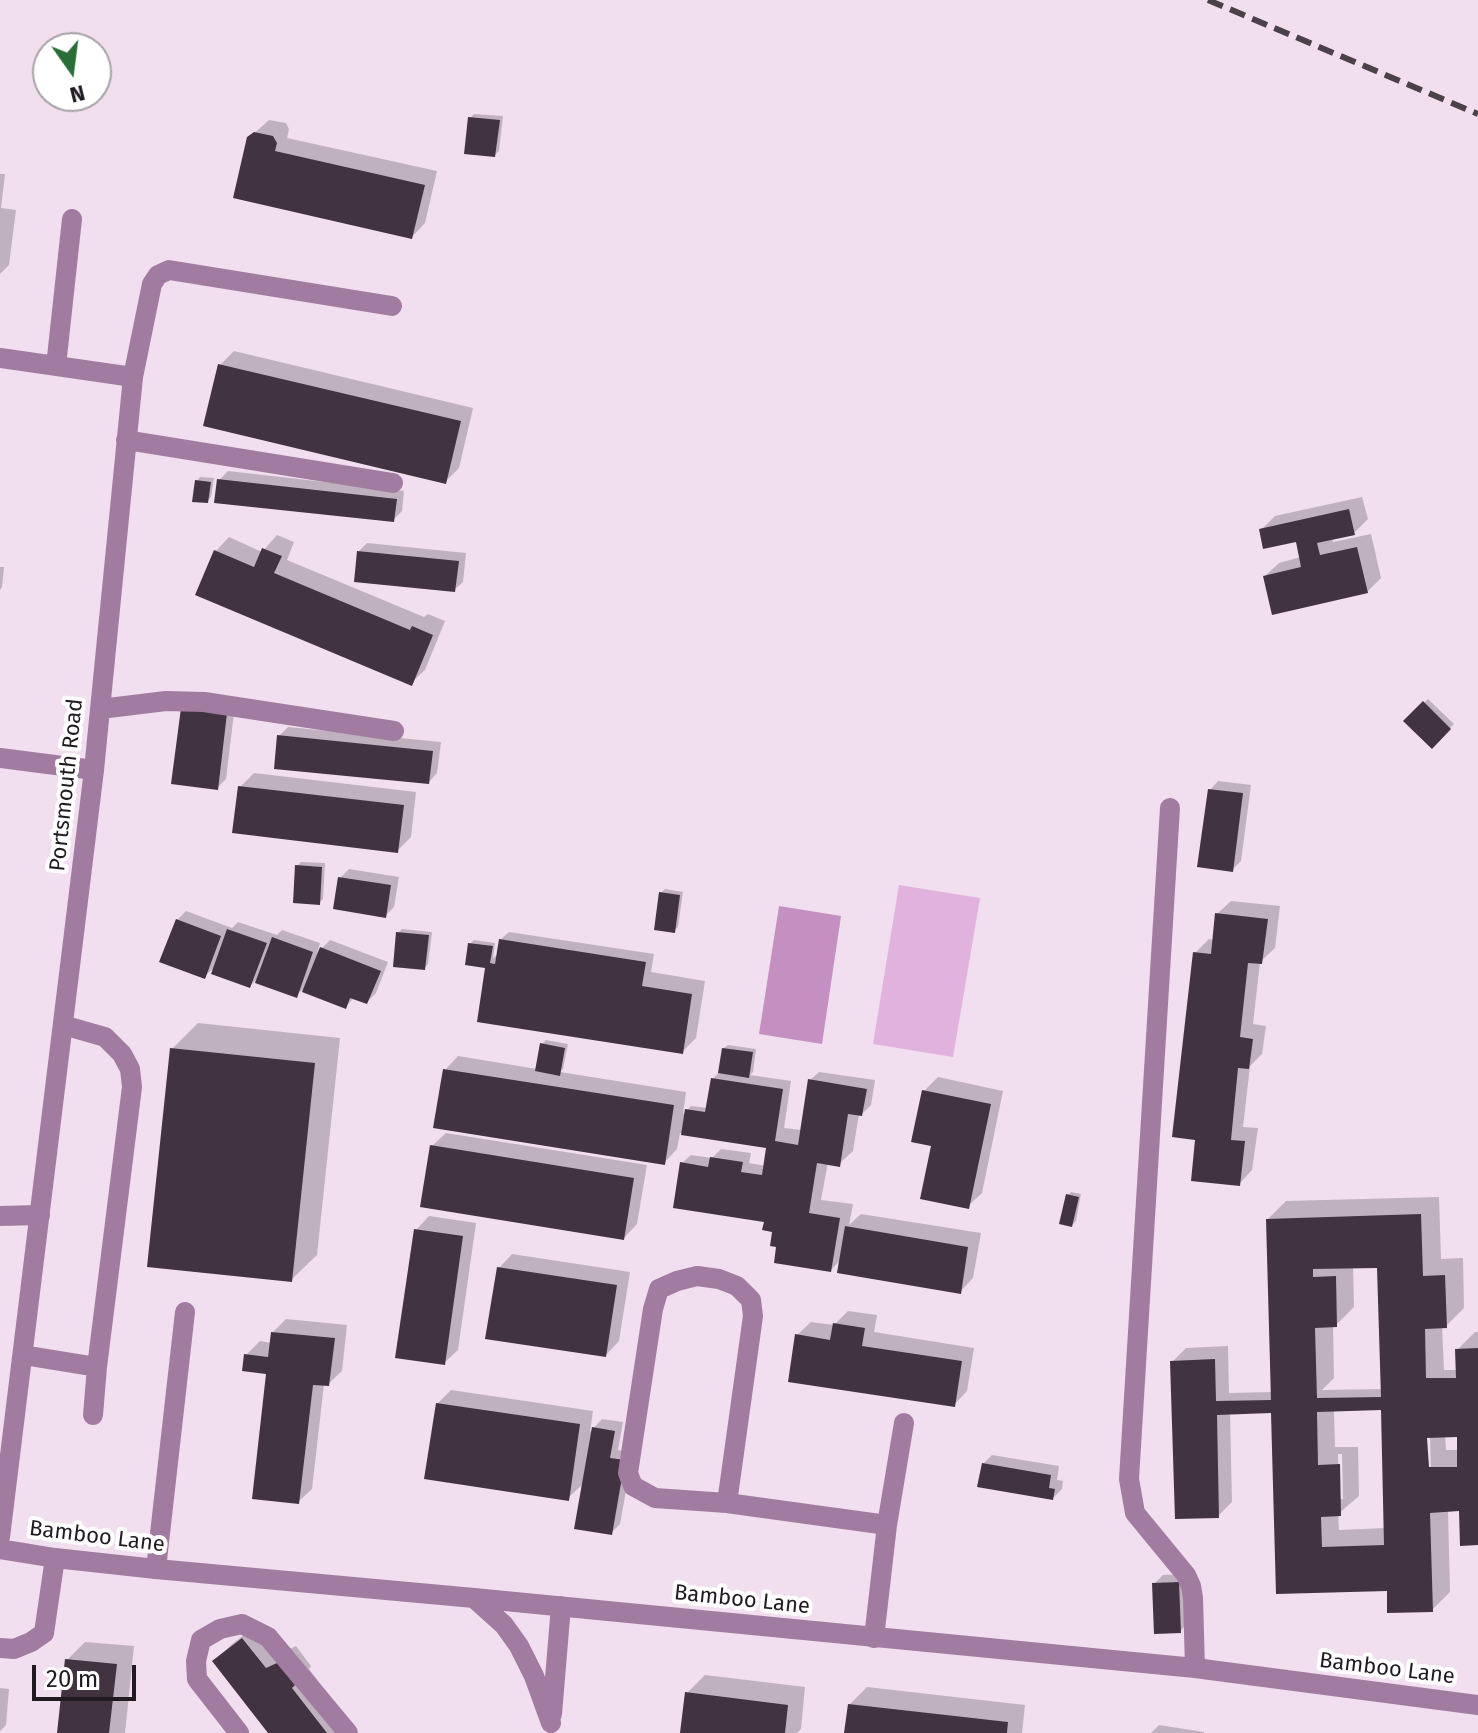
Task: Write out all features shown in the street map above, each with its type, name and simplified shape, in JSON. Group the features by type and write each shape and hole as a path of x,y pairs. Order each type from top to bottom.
{"street":[{"path":"56,366 72,219"},
{"name":"Portsmouth Road","path":"0,1537 94,770 133,377 152,284 158,275 169,270 392,306"},
{"path":"0,358 133,377"},
{"path":"126,440 393,483"},
{"path":"100,709 166,701 204,702 394,731"},
{"path":"0,758 94,770"},
{"path":"1170,808 1129,1479 1135,1513 1186,1575 1191,1586 1195,1668"},
{"path":"63,1025 105,1037 122,1054 130,1069 132,1087 93,1415"},
{"path":"0,1216 40,1215"},
{"path":"727,1503 753,1316 751,1300 737,1286 719,1279 697,1276 659,1289 653,1309 628,1473 633,1486 655,1498 727,1503 887,1525"},
{"path":"156,1569 185,1312"},
{"path":"23,1355 97,1367"},
{"path":"874,1638 887,1525 904,1423"},
{"name":"Bamboo Lane","path":"0,1549 156,1569 1195,1668 1478,1705"},
{"path":"0,1648 14,1649 44,1633 55,1558"},
{"path":"474,1598 504,1625 519,1646 534,1676 550,1728"},
{"path":"550,1728 561,1606"},
{"path":"239,1733 197,1679 196,1661 201,1640 220,1629 242,1624 268,1637 348,1733"}],"shaded area":[{"path":"899,885 980,898 953,1057 873,1044"},
{"path":"779,906 841,916 822,1044 759,1034"}],"building":[{"path":"468,117 500,120 495,157 464,154"},
{"path":"254,132 273,136 277,143 275,151 425,185 412,239 233,198 247,137"},
{"path":"218,364 461,421 446,484 203,426"},
{"path":"217,479 397,499 394,522 214,503"},
{"path":"195,480 211,482 208,503 192,502"},
{"path":"1349,509 1355,535 1317,543 1320,555 1357,547 1368,593 1272,615 1263,576 1301,567 1296,542 1263,549 1259,529"},
{"path":"262,548 282,556 274,573 410,630 412,626 433,635 412,686 195,595 214,550 254,567"},
{"path":"357,551 459,561 455,592 354,582"},
{"path":"1423,701 1451,729 1432,749 1403,721"},
{"path":"181,708 227,713 218,790 171,784"},
{"path":"277,735 433,751 429,784 274,769"},
{"path":"238,786 404,805 398,853 232,833"},
{"path":"1208,789 1243,793 1233,872 1197,867"},
{"path":"295,865 322,867 320,905 293,903"},
{"path":"338,877 391,885 386,918 333,909"},
{"path":"659,892 680,895 675,933 654,930"},
{"path":"1215,913 1268,919 1262,964 1248,963 1240,1037 1253,1039 1249,1069 1238,1068 1231,1140 1245,1141 1240,1186 1191,1181 1195,1140 1172,1137 1193,952 1211,954"},
{"path":"176,919 221,936 205,979 159,962"},
{"path":"227,929 267,943 250,988 211,974"},
{"path":"396,932 429,935 425,970 393,967"},
{"path":"272,937 313,952 297,998 255,983"},
{"path":"499,939 646,962 642,986 692,994 683,1054 477,1022 485,968 465,965 468,943 493,946 490,963 495,964"},
{"path":"320,947 381,971 367,1004 350,998 346,1009 302,992"},
{"path":"540,1043 565,1048 560,1076 535,1071"},
{"path":"170,1048 315,1063 292,1282 147,1267"},
{"path":"722,1048 753,1052 749,1078 718,1073"},
{"path":"443,1069 674,1105 665,1165 433,1128"},
{"path":"711,1078 783,1089 775,1141 798,1145 808,1079 867,1089 862,1116 848,1114 840,1167 817,1163 809,1213 840,1218 831,1272 774,1263 776,1247 770,1246 772,1232 762,1230 764,1222 673,1208 680,1162 708,1167 710,1157 743,1162 741,1172 762,1175 766,1148 681,1135 685,1109 705,1112"},
{"path":"922,1090 991,1104 969,1209 920,1199 931,1146 911,1142"},
{"path":"430,1145 634,1178 624,1240 420,1207"},
{"path":"1066,1194 1079,1197 1072,1227 1059,1224"},
{"path":"1421,1214 1423,1276 1445,1275 1447,1328 1425,1329 1426,1378 1456,1378 1455,1349 1478,1348 1478,1545 1460,1546 1459,1511 1430,1513 1433,1612 1387,1613 1387,1591 1276,1594 1271,1413 1217,1415 1219,1518 1175,1519 1170,1361 1215,1359 1216,1401 1271,1400 1266,1219","holes":["1377,1268 1381,1397 1317,1398 1315,1328 1337,1327 1336,1276 1313,1277 1313,1269","1381,1410 1384,1545 1322,1547 1321,1517 1341,1516 1340,1464 1318,1465 1317,1412","1457,1437 1457,1467 1429,1467 1427,1438"]},
{"path":"845,1226 968,1247 961,1294 837,1273"},
{"path":"414,1229 463,1236 445,1365 395,1358"},
{"path":"497,1267 617,1285 606,1357 485,1339"},
{"path":"833,1323 865,1328 862,1346 962,1361 955,1407 788,1382 795,1334 830,1340"},
{"path":"271,1332 335,1338 329,1386 313,1385 299,1504 252,1499 266,1374 242,1371 244,1354 268,1357"},
{"path":"436,1403 580,1424 569,1501 424,1479"},
{"path":"592,1427 615,1431 610,1458 625,1460 612,1535 574,1529"},
{"path":"982,1463 1051,1475 1049,1488 1055,1489 1053,1500 977,1487"},
{"path":"1179,1582 1181,1633 1154,1634 1152,1583"},
{"path":"242,1638 266,1668 277,1663 327,1733 268,1733 212,1661"},
{"path":"65,1659 117,1664 109,1733 57,1733"},
{"path":"685,1692 788,1705 785,1733 680,1733"},
{"path":"848,1704 1008,1722 1007,1733 844,1733"}],"railway":[{"path":"1208,0 1478,114"}]}
